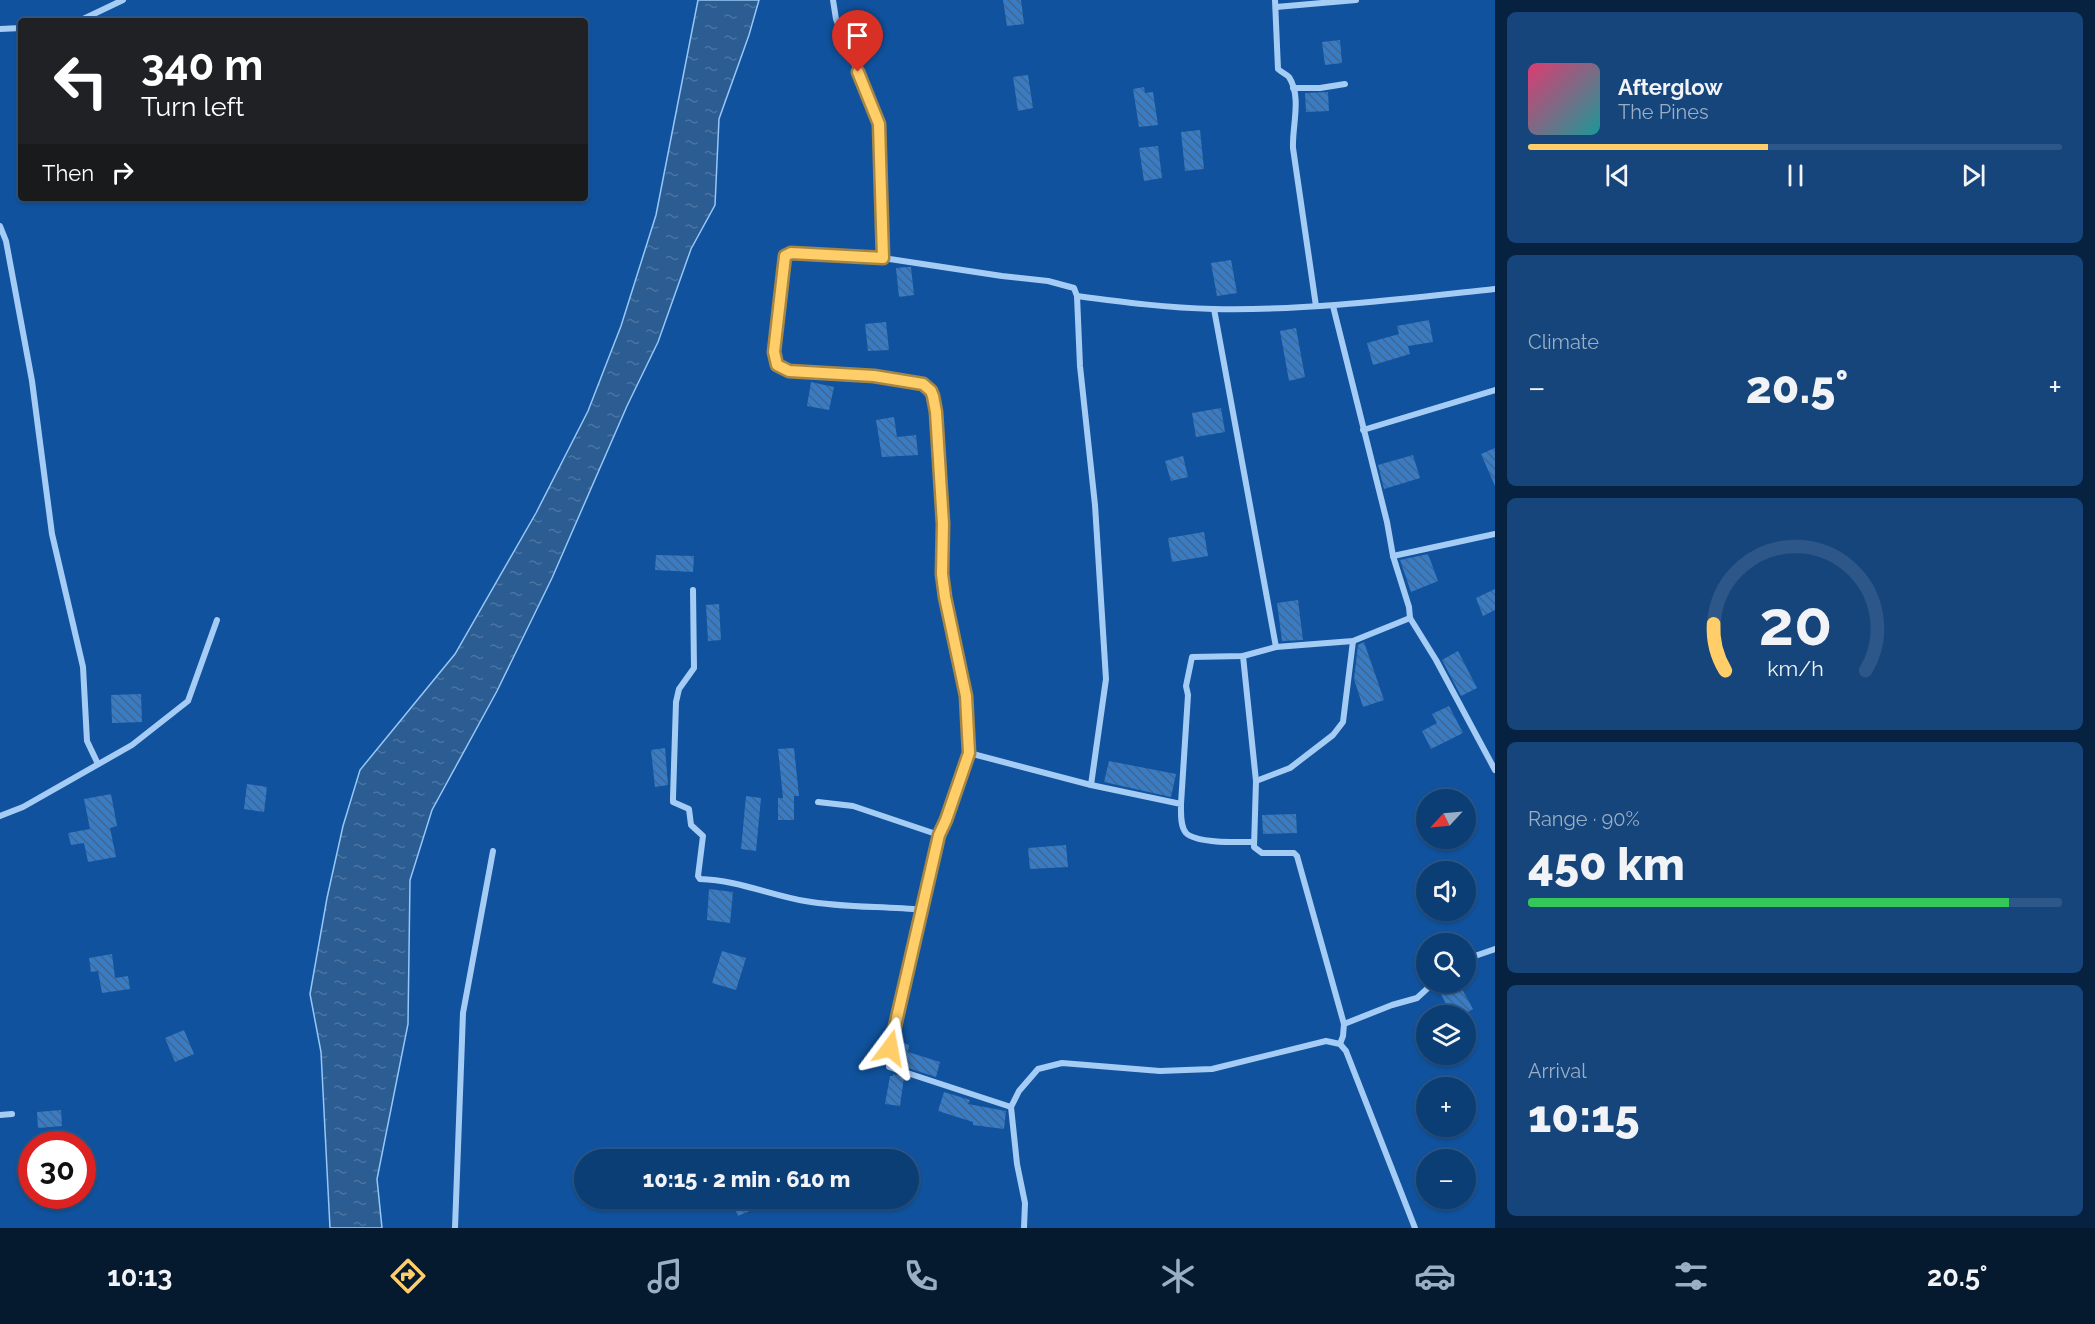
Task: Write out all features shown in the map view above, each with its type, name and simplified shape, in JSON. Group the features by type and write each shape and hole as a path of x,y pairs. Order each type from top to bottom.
{"street":[{"path":"85,18 123,0"},
{"path":"833,0 836,19 879,124 883,258"},
{"path":"1316,306 1293,148 1292,137 1296,125 1293,88 1288,75 1278,69 1276,4 1356,0"},
{"path":"0,29 18,28"},
{"path":"1293,88 1320,88 1345,84"},
{"path":"0,226 6,241 32,381 52,534 83,667 87,741 98,764"},
{"path":"1011,1107 890,1067 890,1048 939,835 969,753 966,696 942,574 943,524 936,412 931,391 923,384 874,376 789,371 777,365 775,335 785,256 791,253 883,258 1048,281 1074,288 1077,296 1080,366 1095,505 1106,679 1091,785"},
{"path":"1077,296 1214,309 1333,306 1495,289"},
{"path":"1333,306 1410,618 1436,660 1495,770"},
{"path":"1214,309 1276,647"},
{"path":"1363,430 1495,390"},
{"path":"1393,556 1495,534"},
{"path":"693,590 694,668 679,690 676,702 673,802 689,809 692,825 703,836 698,876 700,879 713,879 754,887 843,907 922,910"},
{"path":"1253,842 1210,841 1191,836 1184,828 1181,804 1188,695 1186,686 1192,657 1243,656 1276,647 1353,641 1410,618"},
{"path":"0,816 23,807 132,745 188,701 217,620"},
{"path":"1256,781 1290,768 1333,735 1343,722 1353,641"},
{"path":"1243,656 1256,781 1253,842 1257,852 1294,853 1297,856 1344,1024 1340,1044"},
{"path":"969,753 1091,785 1181,804"},
{"path":"818,802 853,806 939,835"},
{"path":"455,1228 463,1013 493,851"},
{"path":"1476,956 1495,949"},
{"path":"1344,1024 1417,998 1422,993"},
{"path":"1024,1228 1025,1203 1017,1164 1011,1107 1028,1079 1038,1069 1062,1063 1160,1071 1212,1070 1326,1041 1340,1044 1346,1051 1414,1228"},
{"path":"0,1115 12,1114"}],"water":[{"path":"698,0 759,0 719,119 715,205 691,249 658,342 627,406 552,578 497,691 432,810 410,880 408,1024 377,1179 382,1228 330,1228 321,1052 310,994 327,898 343,826 360,770 455,654 536,513 588,411 621,326 656,215"}],"building":[{"path":"1003,0 1021,0 1024,24 1007,26"},
{"path":"1340,40 1342,63 1325,65 1322,42"},
{"path":"1028,75 1033,108 1018,111 1013,77"},
{"path":"1144,87 1145,93 1153,92 1158,125 1139,127 1133,89"},
{"path":"1328,92 1329,111 1306,112 1305,93"},
{"path":"1200,130 1204,169 1185,171 1181,132"},
{"path":"1158,146 1162,178 1144,181 1139,148"},
{"path":"1231,260 1237,293 1217,296 1211,263"},
{"path":"911,267 914,295 899,297 896,268"},
{"path":"1429,320 1433,342 1408,346 1410,354 1373,365 1367,343 1399,334 1397,326"},
{"path":"886,322 889,350 868,351 865,324"},
{"path":"1296,328 1305,377 1289,381 1280,331"},
{"path":"811,382 834,387 829,410 807,406"},
{"path":"1221,408 1225,432 1196,437 1192,413"},
{"path":"894,417 897,437 916,435 918,455 882,457 876,420"},
{"path":"1495,448 1495,486 1481,454"},
{"path":"1413,455 1420,478 1384,489 1378,465"},
{"path":"1183,456 1188,477 1171,481 1165,461"},
{"path":"1204,532 1208,556 1172,562 1168,538"},
{"path":"1428,554 1438,581 1411,592 1400,560"},
{"path":"656,555 694,556 693,572 655,570"},
{"path":"1495,589 1495,610 1483,616 1476,598"},
{"path":"1298,600 1303,640 1282,641 1277,603"},
{"path":"719,604 721,640 708,641 706,605"},
{"path":"1364,642 1384,700 1363,707 1354,679 1358,645"},
{"path":"1458,651 1477,688 1461,696 1442,660"},
{"path":"141,694 142,722 112,723 111,695"},
{"path":"1449,706 1463,733 1431,749 1422,731 1437,723 1432,714"},
{"path":"665,748 668,785 655,787 651,750"},
{"path":"794,748 799,796 794,796 794,820 778,820 778,798 783,798 778,749"},
{"path":"1109,761 1176,774 1171,797 1104,782"},
{"path":"247,784 267,787 264,812 244,809"},
{"path":"111,794 117,826 110,828 116,857 88,862 84,843 71,845 68,833 90,829 84,799"},
{"path":"746,796 761,798 756,851 741,849"},
{"path":"1296,814 1297,833 1263,834 1262,815"},
{"path":"1066,845 1068,867 1030,869 1028,848"},
{"path":"709,889 733,892 730,923 707,920"},
{"path":"722,951 746,958 736,990 712,983"},
{"path":"112,954 115,978 128,976 130,989 102,993 98,971 91,972 89,958"},
{"path":"1440,993 1464,993 1471,1005 1446,1005"},
{"path":"184,1030 194,1054 175,1062 165,1038"},
{"path":"903,1043 909,1045 908,1052 940,1062 936,1077 896,1064"},
{"path":"893,1074 904,1077 900,1106 885,1104 890,1076"},
{"path":"944,1092 970,1100 968,1104 1006,1111 1004,1129 973,1125 973,1122 938,1111"},
{"path":"61,1110 62,1126 38,1128 37,1112"},
{"path":"735,1209 754,1209 738,1216"}],"route":[{"path":"858,72 879,124 883,258 791,253 785,256 774,352 777,365 789,371 874,376 923,384 931,391 936,412 943,524 942,574 966,696 969,753 939,835 890,1048"}]}
